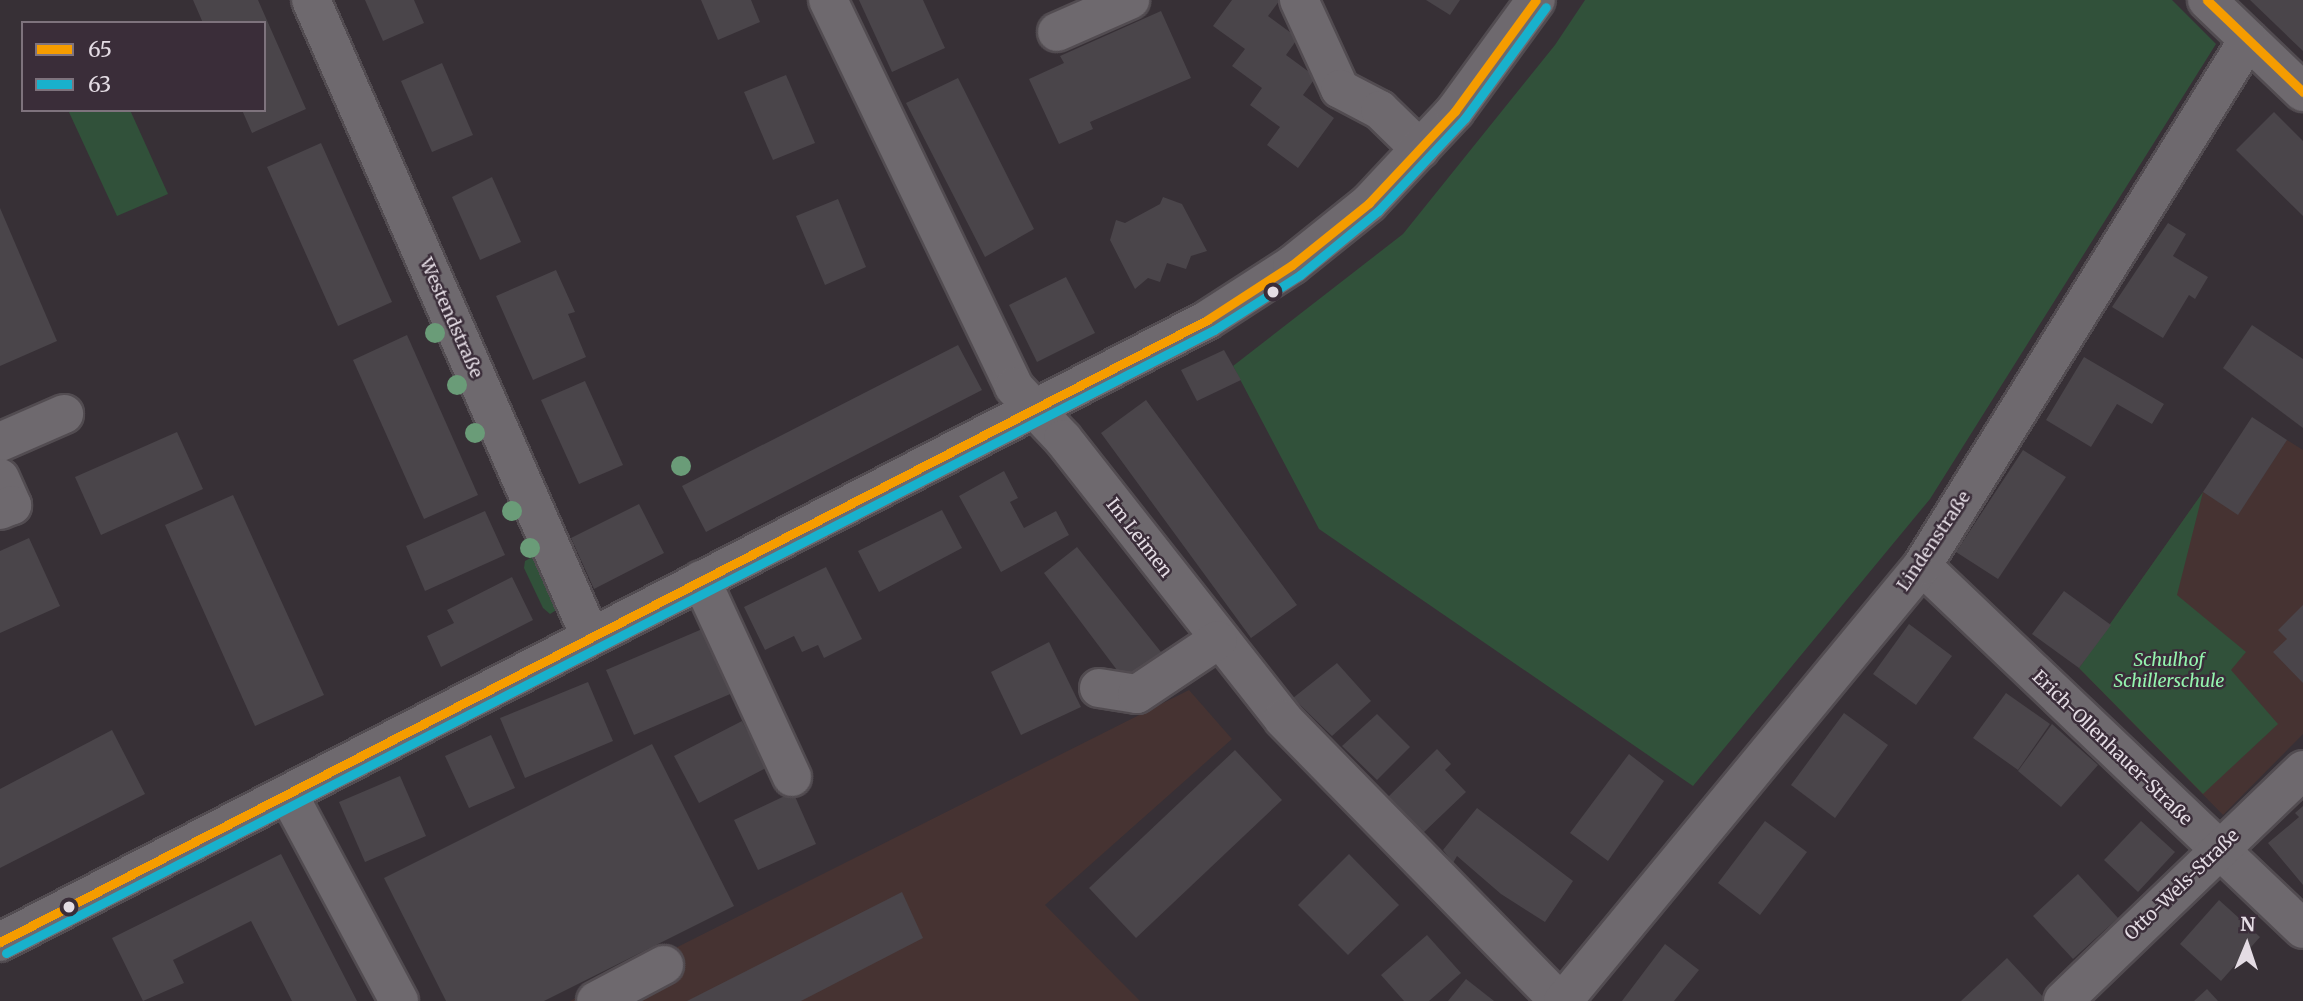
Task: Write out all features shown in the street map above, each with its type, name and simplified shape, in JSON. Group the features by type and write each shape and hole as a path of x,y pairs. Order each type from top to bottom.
{"street":[{"name":"Westendstraße","path":"311,0 590,636"},
{"name":"Im Leimen","path":"828,0 1014,387 1036,408 1217,640 1283,719 1561,1001"},
{"path":"1058,32 1130,0"},
{"path":"1298,0 1340,89 1380,110 1420,149"},
{"path":"2207,0 2303,92"},
{"path":"0,942 1207,320 1292,265 1368,203 1455,111 1532,1"},
{"name":"Lindenstraße","path":"1561,1001 1922,566 2248,40"},
{"path":"0,442 64,414"},
{"path":"0,478 12,505 0,510"},
{"name":"Erich-Ollenhauer-Straße","path":"1922,566 2303,929"},
{"path":"701,580 792,777"},
{"path":"1099,688 1137,694 1217,640"},
{"name":"Otto-Wels-Straße","path":"2063,1001 2303,770"},
{"path":"288,794 399,1001"},
{"path":"596,1001 664,965"}],"shaded area":[{"path":"2287,440 2303,450 2303,734 2223,815 2079,668 2203,492 2238,514"},
{"path":"1189,690 1232,739 1045,905 1140,1001 570,1001"}],"green space":[{"path":"1585,0 2172,0 2216,44 1930,499 1693,786 1319,529 1233,366 1403,234 1555,45"},
{"path":"69,112 131,112 168,194 117,216"},
{"name":"Schulhof Schillerschule","path":"2203,492 2177,595 2246,652 2231,670 2278,724 2203,794 2079,668"},
{"path":"534,556 558,609 550,614 543,608 524,568 525,561"}],"building":[{"path":"193,0 258,0 306,109 252,133 243,112 266,112 266,21 202,21"},
{"path":"365,0 414,0 424,23 383,41"},
{"path":"701,0 751,0 760,22 718,40"},
{"path":"859,0 923,0 945,48 892,72"},
{"path":"1232,0 1280,0 1268,16 1298,38 1286,55 1316,77 1303,95 1334,118 1298,168 1267,145 1280,127 1250,105 1262,88 1232,66 1245,49 1213,26"},
{"path":"1426,0 1460,0 1450,15"},
{"path":"2250,0 2303,0 2303,51"},
{"path":"1161,11 1191,78 1090,122 1093,129 1059,144 1029,79 1064,63 1060,56"},
{"path":"442,63 473,135 432,152 401,81"},
{"path":"786,75 815,143 773,160 744,92"},
{"path":"958,78 1034,229 985,257 906,103"},
{"path":"2274,112 2303,141 2303,216 2236,150"},
{"path":"321,143 392,302 338,326 267,167"},
{"path":"492,177 521,242 480,260 452,197"},
{"path":"1163,197 1182,204 1207,251 1191,256 1186,269 1167,263 1160,282 1148,278 1135,289 1110,240 1116,220 1125,223 1160,204"},
{"path":"838,199 866,267 825,285 796,216"},
{"path":"0,208 57,341 0,366"},
{"path":"2168,223 2186,234 2173,256 2208,277 2195,299 2189,295 2163,338 2112,307"},
{"path":"556,270 575,312 568,314 586,357 533,380 496,296"},
{"path":"1066,277 1095,333 1037,362 1009,305"},
{"path":"2252,325 2303,359 2303,428 2223,368"},
{"path":"407,335 478,495 424,519 353,360"},
{"path":"958,345 982,390 706,532 682,486"},
{"path":"1224,350 1241,380 1197,401 1181,370"},
{"path":"2084,357 2164,404 2152,424 2117,404 2091,447 2046,420"},
{"path":"585,381 623,465 579,484 541,400"},
{"path":"1146,400 1297,605 1251,638 1101,433"},
{"path":"2252,417 2287,440 2238,515 2203,492"},
{"path":"177,432 203,489 101,535 75,477"},
{"path":"2023,450 2066,477 1998,579 1956,552"},
{"path":"1004,471 1018,498 1010,502 1024,528 1056,511 1069,535 1001,572 959,496"},
{"path":"233,495 324,695 255,726 165,525"},
{"path":"639,504 664,553 594,589 571,538"},
{"path":"942,510 962,548 879,592 858,551"},
{"path":"485,511 505,555 425,591 406,546"},
{"path":"29,538 60,606 0,633 0,551"},
{"path":"1077,547 1165,657 1129,686 1044,573"},
{"path":"826,567 862,639 824,658 818,645 802,652 794,636 765,650 744,607"},
{"path":"512,577 533,620 441,667 427,636 454,623 447,610"},
{"path":"2064,591 2111,625 2079,668 2032,634"},
{"path":"2303,605 2303,683 2273,652 2287,639 2278,630"},
{"path":"1909,624 1952,656 1916,705 1873,674"},
{"path":"707,627 735,692 634,735 606,670"},
{"path":"1049,642 1081,707 1021,735 991,672"},
{"path":"1337,663 1371,701 1332,736 1293,698"},
{"path":"588,682 613,741 525,778 500,718"},
{"path":"2006,693 2050,724 2018,770 1973,738"},
{"path":"1844,713 1888,745 1835,818 1791,785"},
{"path":"1377,714 1410,747 1377,780 1342,746"},
{"path":"742,721 766,768 699,803 674,756"},
{"path":"2052,724 2098,765 2061,807 2018,771"},
{"path":"112,730 145,794 0,868 0,789"},
{"path":"491,735 515,788 469,808 445,756"},
{"path":"652,744 734,906 544,1001 446,1001 384,878"},
{"path":"1437,749 1451,764 1445,770 1466,792 1423,833 1388,797"},
{"path":"1235,750 1282,800 1136,938 1089,888"},
{"path":"1629,754 1664,781 1608,861 1570,833"},
{"path":"400,776 426,836 365,862 339,802"},
{"path":"793,792 816,844 758,870 734,820"},
{"path":"2303,806 2303,885 2268,843 2299,817 2295,813"},
{"path":"1477,808 1573,881 1545,922 1501,894 1457,856 1453,863 1443,850"},
{"path":"1765,821 1807,852 1760,915 1718,883"},
{"path":"2141,821 2175,852 2138,892 2104,860"},
{"path":"281,854 357,1001 292,1001 251,921 173,960 184,983 143,1001 112,938"},
{"path":"1349,854 1399,905 1348,955 1298,905"},
{"path":"2078,874 2118,918 2073,959 2033,916"},
{"path":"902,892 923,938 801,1001 687,1001"},
{"path":"2219,900 2260,937 2221,981 2180,944"},
{"path":"1427,935 1461,973 1429,1001 1404,1001 1381,975"},
{"path":"1665,944 1699,970 1674,1001 1622,1001"},
{"path":"2007,958 2047,1001 1961,1001"},
{"path":"1466,979 1494,1001 1448,1001"},
{"path":"2207,989 2218,1001 2194,1001"}],"transit line":[{"name":"65","path":"0,942 1207,320 1292,265 1369,203 1455,111 1536,0"},
{"name":"65","path":"2207,0 2303,92"},
{"name":"63","path":"6,953 1214,330 1300,275 1378,211 1465,118 1546,7"}]}
